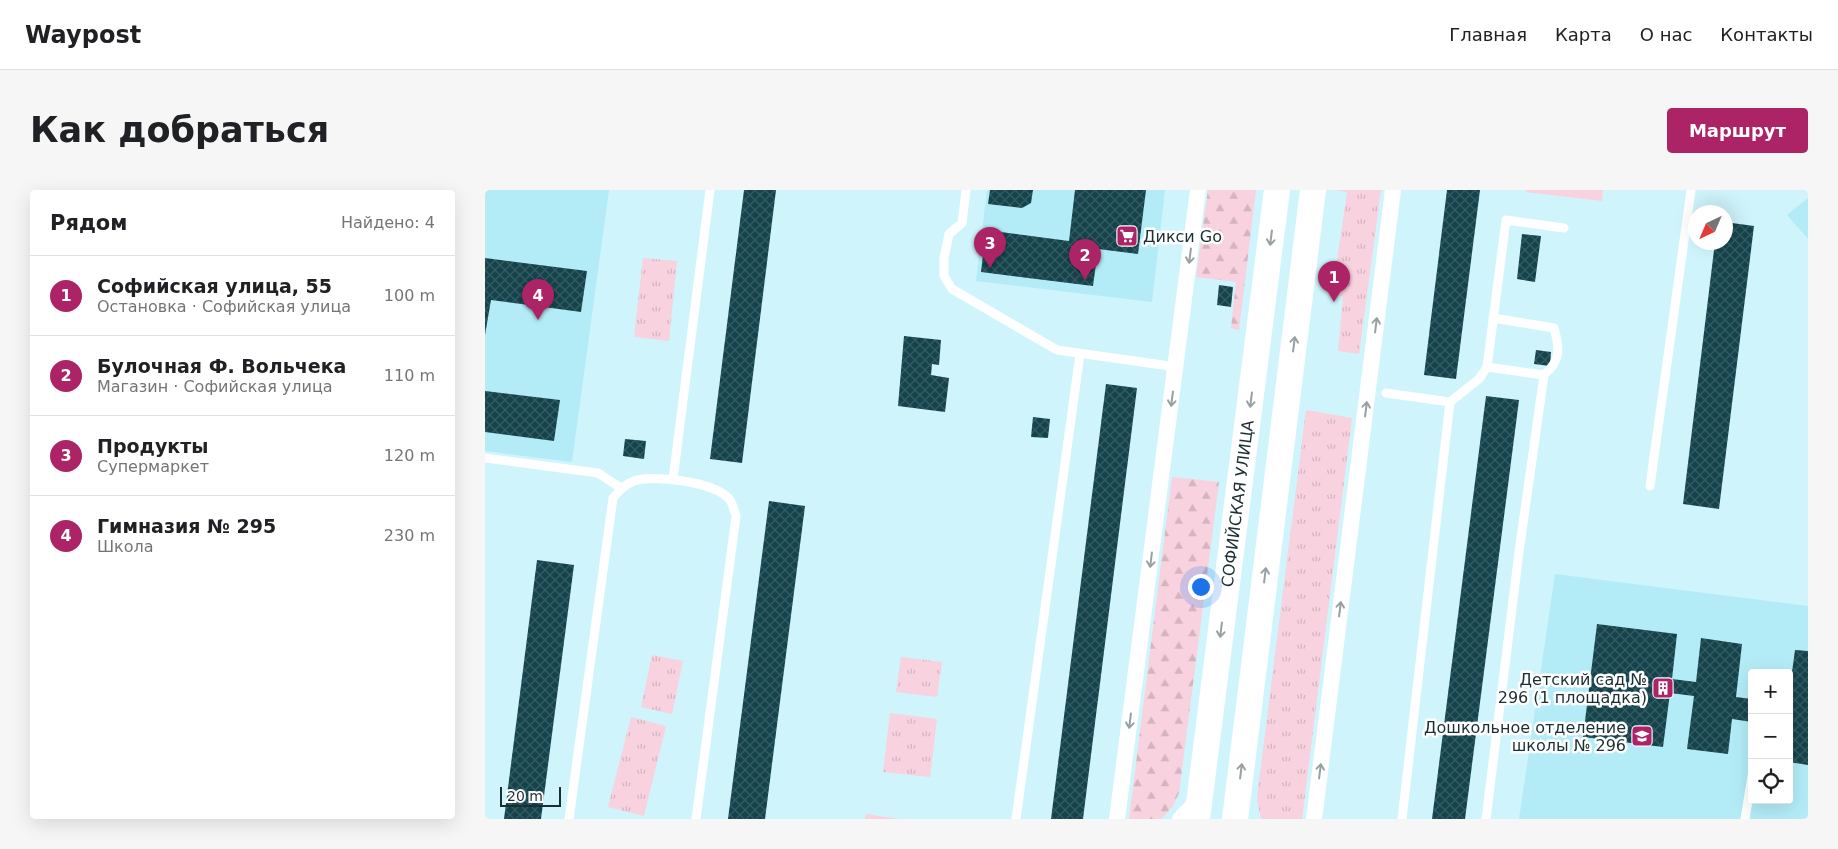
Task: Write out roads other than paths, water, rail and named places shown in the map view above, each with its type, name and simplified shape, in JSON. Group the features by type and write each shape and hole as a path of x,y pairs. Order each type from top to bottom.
{"main road":[{"name":"СОФИЙСКАЯ УЛИЦА","path":"1199,809 1277,190"},
{"path":"1237,816 1313,190"},
{"path":"1225,598 1262,602"}],"street":[{"path":"1117,819 1177,367 1198,190"},
{"path":"1314,819 1393,190"},
{"path":"1180,819 1199,809"}],"lane":[{"path":"673,479 710,190"},
{"path":"965,190 962,223 949,234 943,269 947,282 958,293 1057,350 1177,367"},
{"path":"1650,486 1691,190"},
{"path":"1402,819 1450,402 1479,379 1487,368 1506,220 1565,228"},
{"path":"1486,819 1519,552 1544,375 1554,366 1559,345 1554,328 1493,318"},
{"path":"1016,819 1080,354"},
{"path":"1487,368 1544,375"},
{"path":"1386,393 1450,402"},
{"path":"485,458 598,472 621,488"},
{"path":"569,819 613,498 621,488 635,480 673,479 714,488 729,499 736,516 696,819"},
{"path":"1745,819 1748,801"}],"place":[{"name":"Дикси Go","path":"1127,236"},
{"name":"Продукты","path":"990,268"},
{"name":"Булочная Ф. Вольчека","path":"1085,280"},
{"name":"Софийская улица, 55","path":"1334,302"},
{"name":"Гимназия № 295","path":"538,320"},
{"name":"Детский сад № 296 (1 площадка)","path":"1663,688"},
{"name":"Дошкольное отделение школы № 296","path":"1642,736"}]}
